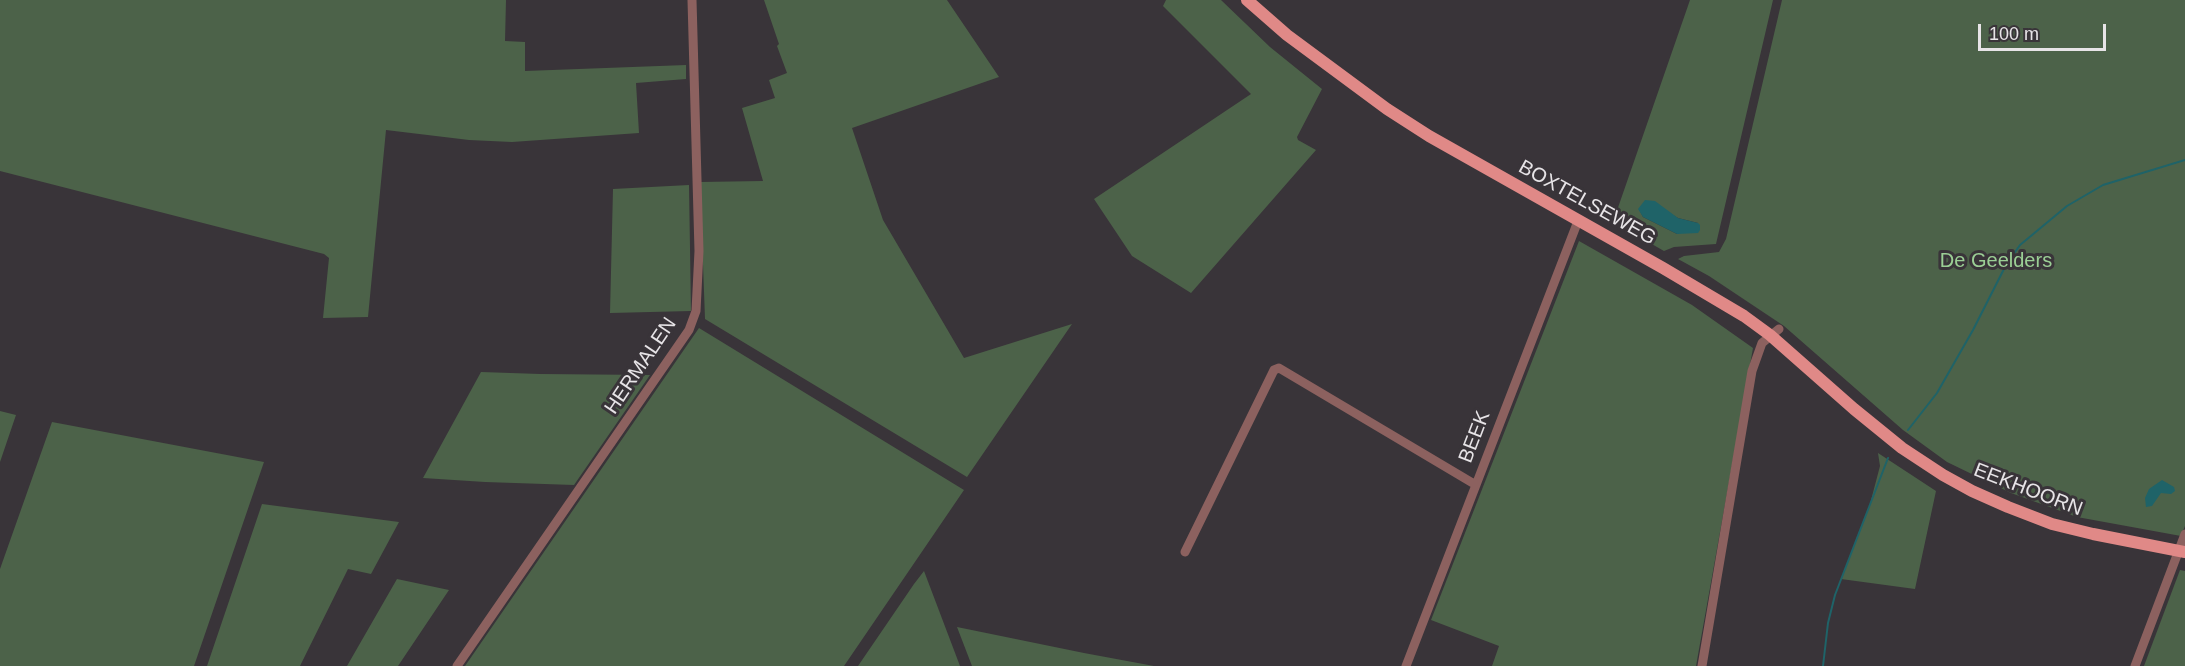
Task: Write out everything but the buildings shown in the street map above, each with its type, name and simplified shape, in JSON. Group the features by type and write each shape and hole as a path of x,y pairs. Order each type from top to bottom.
{"main road":[{"name":"BOXTELSEWEG","path":"1247,0 1332,71 1429,136 1775,332 1902,448"},
{"name":"EEKHOORN","path":"1902,448 1934,470 1972,491 2052,524 2182,551"}],"street":[{"name":"HERMALEN","path":"457,666 689,330 696,311 699,251 692,0"},
{"name":"BEEK","path":"1406,666 1578,221"},
{"path":"1702,666 1752,371 1762,343 1775,332"},
{"path":"1185,552 1274,370 1280,368 1476,485"},
{"path":"2135,666 2182,551 2185,534"}],"green space":[{"path":"0,0 506,0 505,41 525,42 525,71 686,65 686,79 636,83 639,133 512,142 469,140 386,130 368,317 323,318 329,258 324,254 0,171"},
{"path":"764,0 947,0 999,77 852,128 883,220 964,358 1072,324 967,477 705,319 700,182 763,181 742,108 775,98 769,80 787,73"},
{"path":"1166,0 1221,0 1270,47 1322,89 1297,137 1298,140 1316,150 1191,293 1132,256 1094,199 1251,94 1163,6"},
{"path":"1690,0 1773,0 1716,244 1674,247 1664,251 1613,222","holes":["1639,209 1671,214 1698,223 1677,234 1643,217"]},
{"name":"De Geelders","path":"1782,0 2185,0 2185,526 2181,536 2077,517 2011,493 1947,462 1903,430 1784,326 1709,276 1678,259 1684,256 1719,252 1726,239"},
{"path":"689,185 691,311 610,313 613,189"},
{"path":"1579,241 1692,305 1753,348 1696,666 1492,666 1499,646 1431,620"},
{"path":"699,328 964,490 844,666 465,666"},
{"path":"481,372 650,375 574,485 423,478"},
{"path":"0,411 16,415 0,462"},
{"path":"52,422 264,462 194,666 0,666 0,569"},
{"path":"1878,453 1936,491 1915,589 1841,579 1870,504 1880,466"},
{"path":"262,504 399,522 371,574 348,569 300,666 207,666"},
{"path":"2180,570 2185,571 2185,666 2144,666"},
{"path":"924,571 960,666 858,666 914,584"},
{"path":"397,579 449,590 398,666 347,666"},
{"path":"957,627 1084,653 1154,666 972,666"}],"water":[{"path":"1645,200 1655,201 1678,218 1698,223 1700,230 1698,233 1677,234 1643,217 1638,209"},
{"path":"2162,480 2174,487 2175,491 2171,494 2161,493 2152,506 2146,507 2145,498 2149,489"}],"waterway":[{"path":"1908,430 1937,393 2006,265 2020,245 2067,206 2103,185 2185,160"},
{"path":"1823,666 1828,623 1835,595 1888,458"}]}
